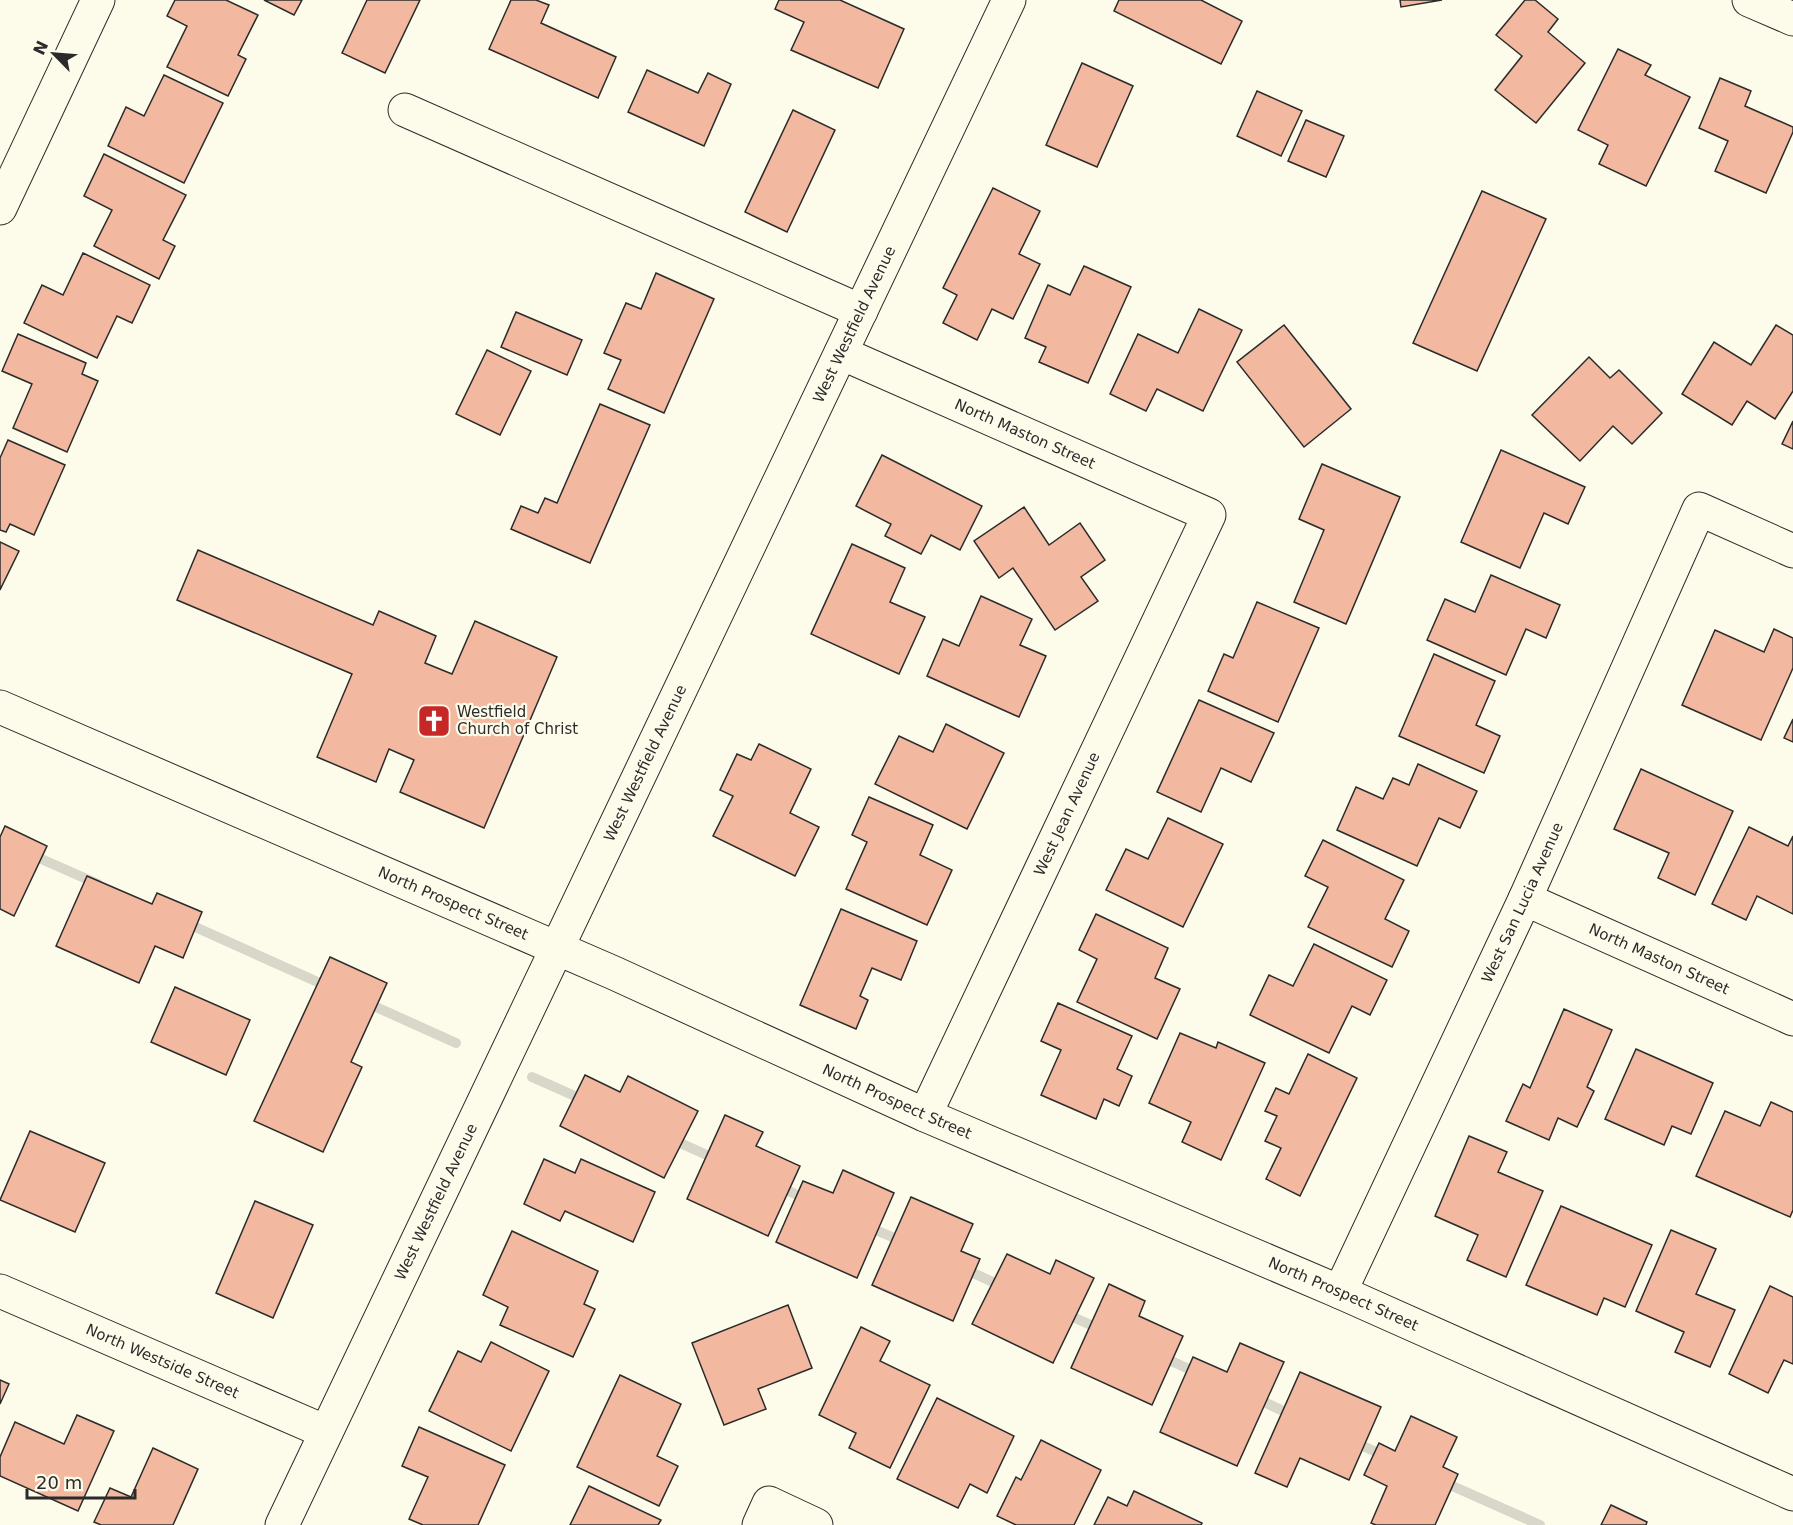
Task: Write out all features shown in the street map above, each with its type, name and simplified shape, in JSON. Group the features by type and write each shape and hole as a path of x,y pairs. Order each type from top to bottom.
{"street":[{"path":"0,208 98,0"},
{"name":"West Westfield Avenue","path":"282,1525 1009,0"},
{"path":"1749,0 1793,19"},
{"path":"405,110 861,311"},
{"name":"North Maston Street","path":"841,353 1209,514"},
{"name":"West San Lucia Avenue","path":"1340,1292 1525,899 1699,509 1793,551"},
{"name":"West Jean Avenue","path":"926,1114 1209,514"},
{"name":"North Prospect Street","path":"0,707 557,949 926,1114 1340,1292 1793,1494"},
{"name":"North Maston Street","path":"1525,899 1793,1019"},
{"name":"North Westside Street","path":"0,1291 326,1432"},
{"path":"764,1514 816,1525"}],"building":[{"path":"175,0 226,0 258,15 238,55 246,59 228,96 167,67 187,26 167,16"},
{"path":"264,0 302,0 294,15"},
{"path":"367,0 420,0 385,73 342,53"},
{"path":"511,0 536,0 549,5 541,23 616,57 598,98 489,49"},
{"path":"779,0 840,0 904,29 878,88 791,50 804,22 775,9"},
{"path":"1119,0 1201,0 1242,21 1221,64 1114,11"},
{"path":"1400,0 1442,0 1401,7"},
{"path":"1525,0 1535,0 1558,19 1548,32 1585,63 1536,123 1495,90 1522,56 1496,35"},
{"path":"1618,49 1651,65 1645,75 1690,97 1646,186 1599,164 1608,145 1578,130"},
{"path":"1082,63 1133,86 1097,167 1046,145"},
{"path":"647,70 698,93 708,73 731,84 704,146 628,112"},
{"path":"164,75 223,103 184,183 108,146 126,107 144,116"},
{"path":"1720,78 1751,91 1745,106 1793,127 1793,132 1766,193 1715,171 1728,141 1699,128"},
{"path":"1257,91 1302,111 1281,156 1237,136"},
{"path":"793,110 835,130 787,232 745,212"},
{"path":"1306,120 1344,136 1326,177 1288,161"},
{"path":"104,154 186,195 163,240 175,246 159,279 94,246 112,210 84,196"},
{"path":"993,188 1040,211 1019,254 1040,264 1013,319 992,309 977,340 943,323 957,295 943,288"},
{"path":"1482,191 1546,219 1477,371 1413,343"},
{"path":"83,253 150,285 132,323 117,316 97,358 24,323 42,285 63,295"},
{"path":"1084,266 1131,287 1088,383 1039,362 1046,347 1025,338 1048,285 1070,295"},
{"path":"656,273 714,299 664,413 608,389 621,360 604,353 626,303 641,309"},
{"path":"1199,309 1242,330 1203,411 1157,389 1146,411 1110,394 1138,334 1178,353"},
{"path":"516,312 582,340 567,375 501,347"},
{"path":"1284,325 1351,409 1304,447 1237,362"},
{"path":"1776,325 1793,335 1793,391 1775,419 1747,401 1732,425 1682,394 1714,342 1751,365"},
{"path":"18,334 86,363 82,374 98,381 67,452 13,428 32,384 2,371"},
{"path":"487,350 531,371 500,435 456,414"},
{"path":"1589,357 1610,378 1619,370 1662,413 1632,444 1613,426 1580,461 1532,415"},
{"path":"600,404 650,425 590,563 511,529 521,506 538,513 545,498 557,503"},
{"path":"1793,421 1793,449 1782,444"},
{"path":"8,440 65,465 34,535 10,524 6,532 0,530 0,458"},
{"path":"1501,450 1585,487 1568,524 1544,513 1520,568 1461,542"},
{"path":"882,455 982,506 960,550 931,535 921,554 885,536 891,524 856,506"},
{"path":"1322,464 1400,497 1346,624 1294,602 1324,530 1299,519"},
{"path":"1024,507 1049,545 1080,523 1105,560 1081,577 1098,601 1055,630 1013,568 999,578 974,541"},
{"path":"0,542 19,551 0,590"},
{"path":"852,544 905,568 890,602 925,617 899,674 811,634"},
{"path":"198,550 373,625 379,611 436,636 425,663 452,674 475,621 557,657 484,828 400,792 414,760 389,749 376,782 317,757 352,674 177,600"},
{"path":"1491,575 1560,605 1546,638 1526,629 1506,675 1427,640 1445,599 1475,612"},
{"path":"981,596 1032,619 1020,645 1046,656 1019,717 927,676 943,639 959,646"},
{"path":"1257,602 1319,628 1278,722 1208,691 1224,654 1233,658"},
{"path":"1774,629 1793,638 1793,668 1761,740 1682,705 1715,630 1764,652"},
{"path":"1434,654 1495,681 1476,725 1500,736 1484,773 1399,736"},
{"path":"1199,700 1274,733 1251,782 1221,768 1201,812 1157,792"},
{"path":"1793,719 1793,742 1784,738"},
{"path":"946,724 1004,753 967,829 875,784 899,736 933,752"},
{"path":"759,744 811,769 790,813 819,827 795,876 713,836 733,796 720,790 737,754 751,760"},
{"path":"1418,764 1477,791 1460,828 1439,818 1417,866 1337,830 1356,787 1383,799 1393,778 1409,785"},
{"path":"1641,769 1733,811 1695,895 1658,878 1669,853 1614,829"},
{"path":"869,797 933,825 920,855 952,870 927,925 846,889 867,842 852,835"},
{"path":"1168,818 1223,844 1183,927 1106,890 1126,849 1148,859"},
{"path":"5,826 47,846 14,916 0,909 0,837"},
{"path":"1749,827 1788,846 1793,836 1793,914 1757,896 1746,920 1712,904"},
{"path":"1323,840 1404,880 1385,919 1409,931 1392,967 1308,927 1328,887 1305,876"},
{"path":"87,876 152,904 157,893 202,912 183,958 155,946 139,983 56,946"},
{"path":"841,909 917,941 901,980 872,968 860,996 868,1000 856,1029 800,1005"},
{"path":"1096,914 1168,948 1155,978 1180,989 1157,1039 1077,1002 1097,959 1079,950"},
{"path":"1314,944 1387,980 1370,1015 1352,1006 1329,1053 1250,1015 1269,975 1293,986"},
{"path":"330,957 387,983 351,1062 362,1067 323,1152 254,1121"},
{"path":"175,987 250,1020 226,1075 151,1042"},
{"path":"1058,1003 1132,1036 1117,1069 1132,1076 1119,1106 1104,1099 1096,1119 1041,1095 1061,1050 1041,1041"},
{"path":"1564,1009 1612,1030 1587,1087 1594,1091 1577,1127 1558,1118 1549,1140 1506,1121 1523,1084 1530,1088"},
{"path":"1180,1033 1216,1048 1218,1042 1265,1063 1221,1160 1182,1142 1191,1122 1149,1103"},
{"path":"1636,1049 1713,1083 1691,1134 1672,1126 1664,1145 1605,1119"},
{"path":"1308,1054 1357,1078 1300,1196 1266,1179 1281,1148 1265,1141 1277,1116 1265,1111 1276,1088 1289,1094"},
{"path":"585,1075 620,1092 628,1076 698,1111 664,1178 560,1126"},
{"path":"1771,1102 1793,1112 1793,1210 1790,1217 1696,1176 1725,1111 1760,1126"},
{"path":"725,1115 763,1132 756,1146 800,1166 768,1236 687,1199"},
{"path":"30,1131 105,1163 75,1232 0,1200"},
{"path":"1469,1136 1507,1152 1498,1172 1543,1191 1506,1277 1467,1260 1478,1235 1435,1216"},
{"path":"544,1159 575,1173 581,1159 655,1192 633,1242 565,1211 560,1221 524,1204"},
{"path":"843,1170 894,1193 857,1278 776,1242 803,1181 833,1193"},
{"path":"911,1197 973,1224 961,1251 980,1259 953,1321 872,1285"},
{"path":"255,1201 313,1225 273,1318 216,1293"},
{"path":"1561,1206 1652,1245 1625,1307 1604,1298 1597,1315 1526,1285"},
{"path":"1671,1230 1716,1249 1696,1294 1735,1310 1710,1367 1675,1352 1684,1332 1636,1311"},
{"path":"512,1231 598,1271 584,1304 595,1309 573,1357 500,1325 508,1307 483,1295"},
{"path":"1007,1254 1050,1274 1056,1260 1094,1278 1053,1363 972,1324"},
{"path":"1109,1284 1145,1301 1139,1316 1183,1336 1152,1405 1071,1368"},
{"path":"1770,1286 1793,1297 1793,1364 1784,1360 1768,1393 1729,1374"},
{"path":"788,1305 812,1368 758,1389 766,1409 724,1425 692,1343"},
{"path":"861,1327 890,1341 880,1361 930,1385 890,1468 849,1448 856,1433 819,1415"},
{"path":"491,1342 549,1371 511,1451 429,1411 458,1351 481,1362"},
{"path":"1240,1343 1284,1362 1237,1466 1160,1432 1193,1357 1227,1372"},
{"path":"1300,1372 1381,1407 1349,1480 1300,1458 1287,1487 1255,1473"},
{"path":"620,1375 681,1404 657,1456 678,1466 659,1506 577,1467"},
{"path":"0,1380 9,1384 0,1404"},
{"path":"937,1398 1014,1436 987,1493 970,1484 958,1508 897,1479"},
{"path":"77,1415 114,1431 78,1511 0,1476 0,1457 15,1422 64,1444"},
{"path":"1411,1416 1457,1437 1443,1467 1458,1474 1435,1525 1376,1525 1371,1523 1387,1486 1364,1475 1379,1443 1395,1451"},
{"path":"419,1427 505,1465 478,1525 423,1525 409,1519 428,1477 402,1466"},
{"path":"1041,1440 1101,1470 1074,1525 1016,1525 997,1516 1016,1477 1021,1480"},
{"path":"153,1448 198,1469 173,1525 101,1525 94,1522 110,1488 131,1497"},
{"path":"589,1486 661,1520 658,1525 570,1525"},
{"path":"1134,1491 1202,1523 1201,1525 1094,1525 1108,1497 1127,1506"},
{"path":"1611,1505 1647,1522 1646,1525 1601,1525"}],"waterway":[{"path":"30,854 98,884"},
{"path":"184,922 331,988"},
{"path":"365,1002 456,1043"},
{"path":"532,1077 586,1101"},
{"path":"669,1138 718,1160"},
{"path":"776,1185 808,1200"},
{"path":"866,1226 904,1242"},
{"path":"962,1268 1006,1288"},
{"path":"1064,1313 1102,1330"},
{"path":"1160,1356 1200,1374"},
{"path":"1253,1397 1294,1416"},
{"path":"1352,1441 1387,1457"},
{"path":"1439,1480 1540,1525"}],"place":[{"name":"Westfield Church of Christ","path":"434,721"}]}
